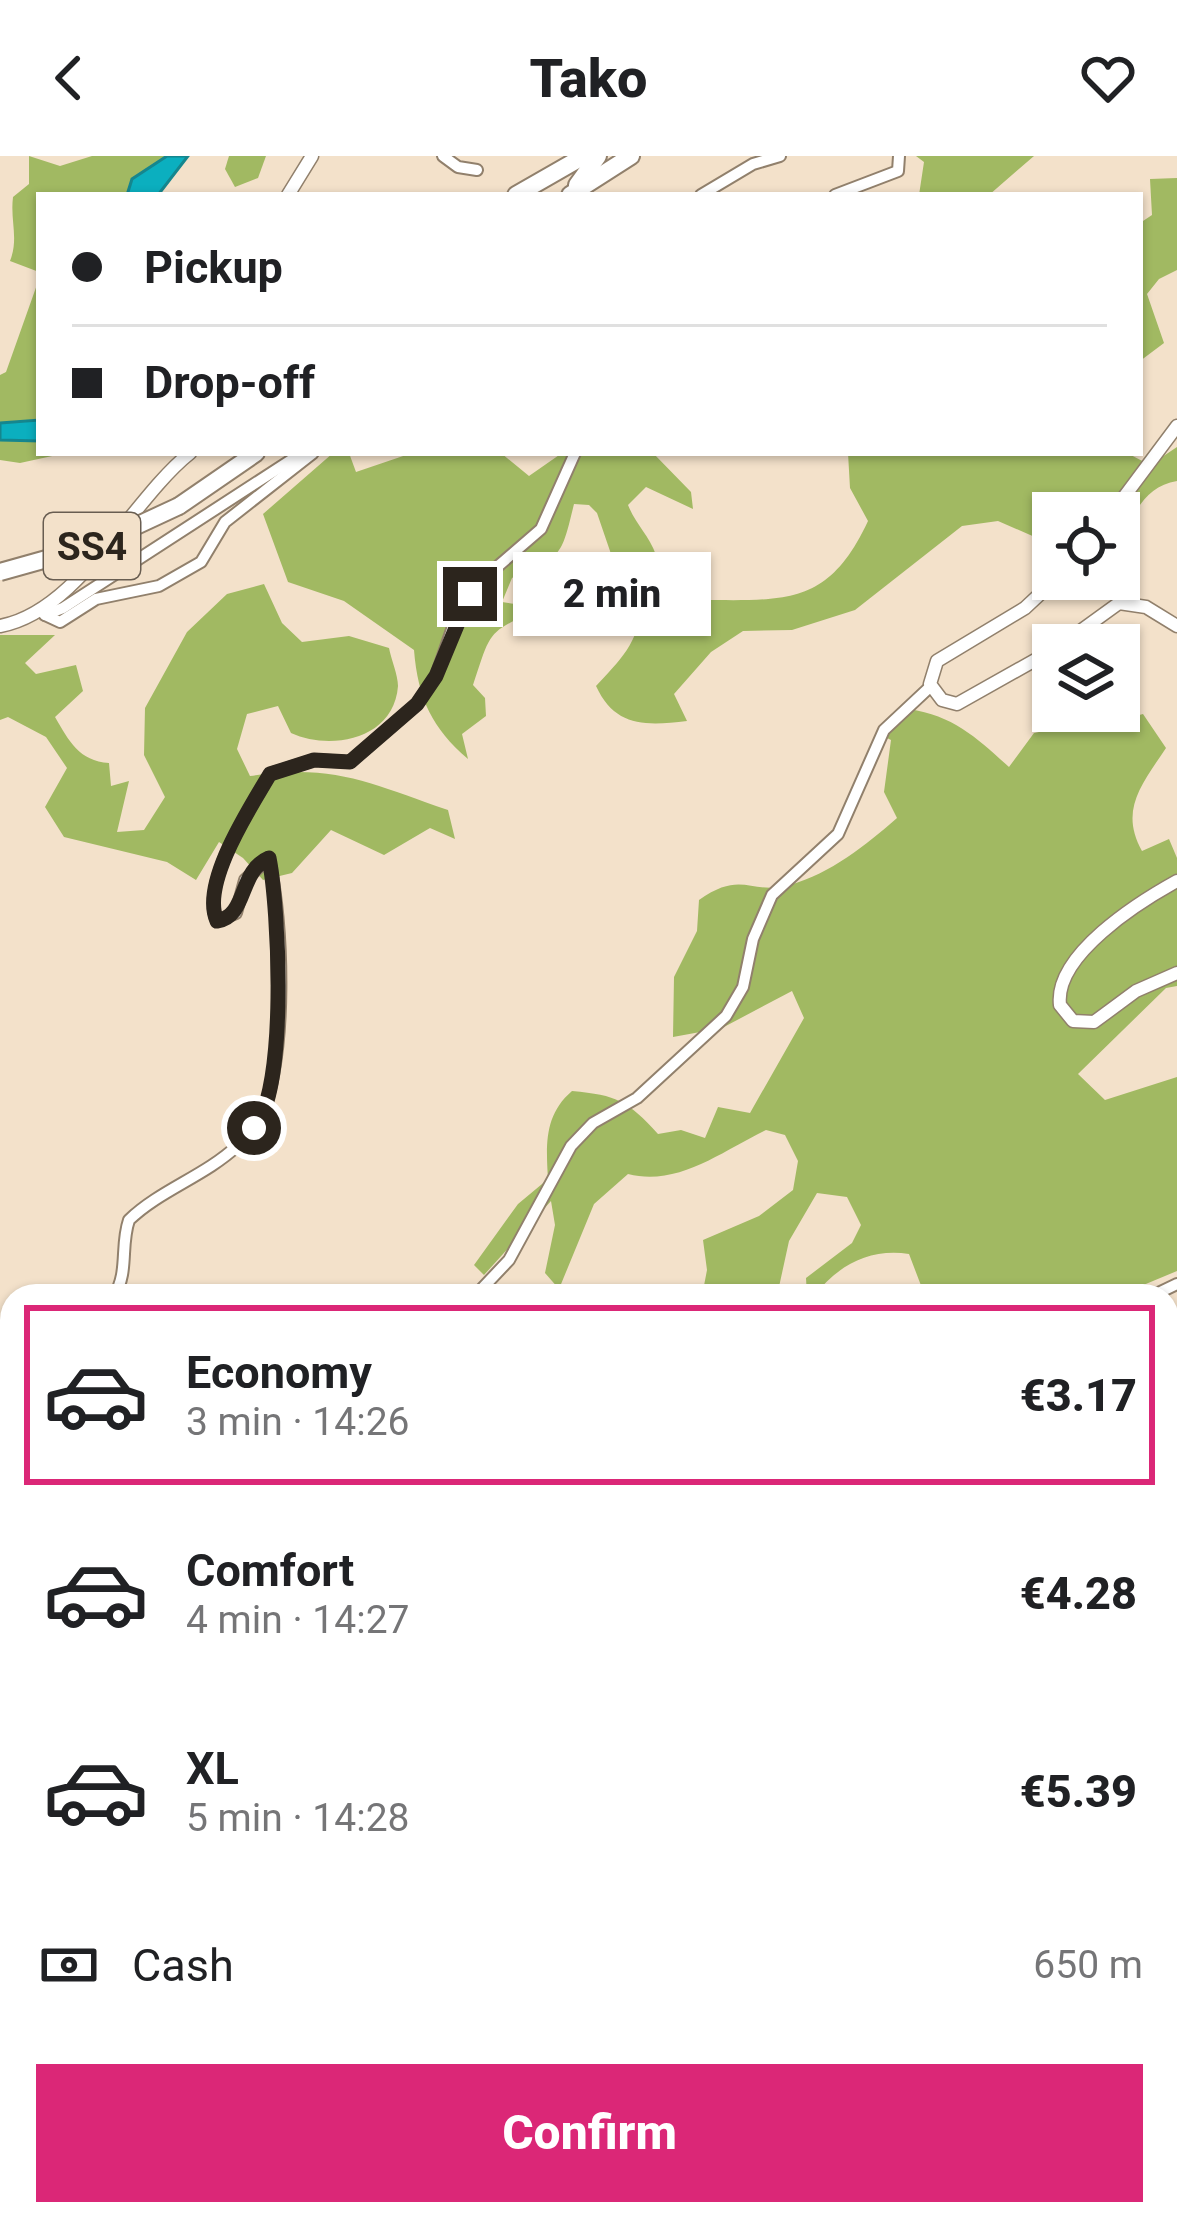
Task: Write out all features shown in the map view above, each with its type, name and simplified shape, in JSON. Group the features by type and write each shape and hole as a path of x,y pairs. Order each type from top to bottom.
{"highway":[{"path":"521,192 584,156"},
{"path":"571,192 598,156"},
{"path":"574,192 631,156"},
{"name":"SS4","path":"0,572 93,546 179,506 252,456"}],"street":[{"path":"289,192 299,163 312,156"},
{"path":"443,156 458,167 477,170"},
{"path":"706,192 753,164 779,156"},
{"path":"843,192 898,171 899,156"},
{"path":"1128,492 1177,426"},
{"path":"42,612 187,456"},
{"path":"0,626 42,612 297,456"},
{"path":"42,612 60,622 108,594 159,586 198,564 225,522 309,456"},
{"path":"120,1284 129,1220 233,1149 260,1121 273,1063 278,975 279,912 269,858 245,880 236,913 217,921 211,909 216,881 248,811 270,774 314,760 350,762 417,704 436,676 456,618 475,586 542,529 574,456"},
{"path":"486,1284 509,1260 572,1146 593,1123 637,1099 726,1016 743,987 753,939 772,895 838,834 884,730 931,686 937,661 1034,600"},
{"path":"1090,624 1118,603 1146,607 1177,626"},
{"path":"931,686 942,700 957,704 1032,662"},
{"path":"1177,881 1100,932 1061,985 1060,1005 1073,1021 1094,1022 1136,991 1177,974"}],"green space":[{"path":"29,156 60,166 92,156 167,156 132,179 128,192 36,192 36,271 10,261 13,197 29,184"},
{"path":"229,156 266,156 258,178 235,187 225,169"},
{"path":"916,156 1034,156 992,192 919,192 924,162"},
{"path":"1177,178 1177,270 1159,279 1147,294 1164,343 1143,359 1143,221 1152,215 1150,179"},
{"path":"36,287 36,420 0,423 0,375 6,372"},
{"path":"0,440 36,441 36,456 52,456 20,463 0,460"},
{"path":"1177,447 1177,481 1154,490 1140,506 1140,492 1032,492 1032,536 998,521 962,526 855,610 792,630 743,631 711,652 674,694 687,721 672,723 645,723 622,716 596,686 633,638 640,602 623,589 597,513 589,505 574,504 557,553 512,578 502,602 542,608 510,623 488,643 473,685 485,698 486,716 462,734 468,759 429,711 414,650 344,601 288,582 263,514 330,456 350,456 356,472 403,456 505,456 529,476 558,456 656,456 691,492 693,509 646,487 628,505 656,555 689,565 700,600 756,600 801,593 820,584 853,549 868,521 850,488 848,456 1133,456 1150,465"},
{"path":"264,584 282,623 302,642 349,636 389,648 398,686 385,719 373,729 341,740 291,733 278,706 247,714 237,749 250,776 306,772 374,784 448,810 455,839 430,828 384,855 331,830 292,873 263,880 219,842 196,880 167,862 64,837 45,807 67,768 46,737 8,717 0,720 0,635 55,635 25,663 36,674 76,665 83,691 55,717 82,754 109,763 111,786 129,781 117,832 144,830 165,797 144,755 145,708 187,632 227,594"},
{"path":"909,709 925,712 975,738 1009,767 1034,733 1140,732 1143,714 1166,748 1136,798 1133,823 1142,851 1169,839 1177,858 1177,986 1166,988 1078,1074 1105,1100 1177,1077 1177,1271 1146,1284 920,1284 909,1254 895,1253 856,1261 825,1284 806,1284 806,1278 852,1243 861,1225 847,1197 817,1193 789,1241 780,1284 704,1284 703,1240 759,1216 793,1190 798,1161 785,1135 766,1130 682,1171 646,1177 628,1174 594,1204 561,1284 555,1284 545,1273 555,1225 551,1201 484,1275 474,1265 518,1204 548,1179 552,1120 572,1091 621,1102 658,1134 681,1130 705,1138 718,1107 750,1113 804,1018 792,991 722,1028 673,1037 674,977 697,931 699,900 726,886 776,888 805,880 873,839 897,818 884,792 891,740 885,737"}],"water":[{"path":"167,156 188,156 160,192 128,192 132,179"},
{"path":"36,420 36,441 0,440 0,423"}],"route":[{"path":"254,1128 260,1121 274,1058 279,912 269,858 260,861 245,880 236,913 226,921 217,921 211,909 216,881 270,774 314,760 350,762 417,704 436,676 456,618 470,594"}]}
